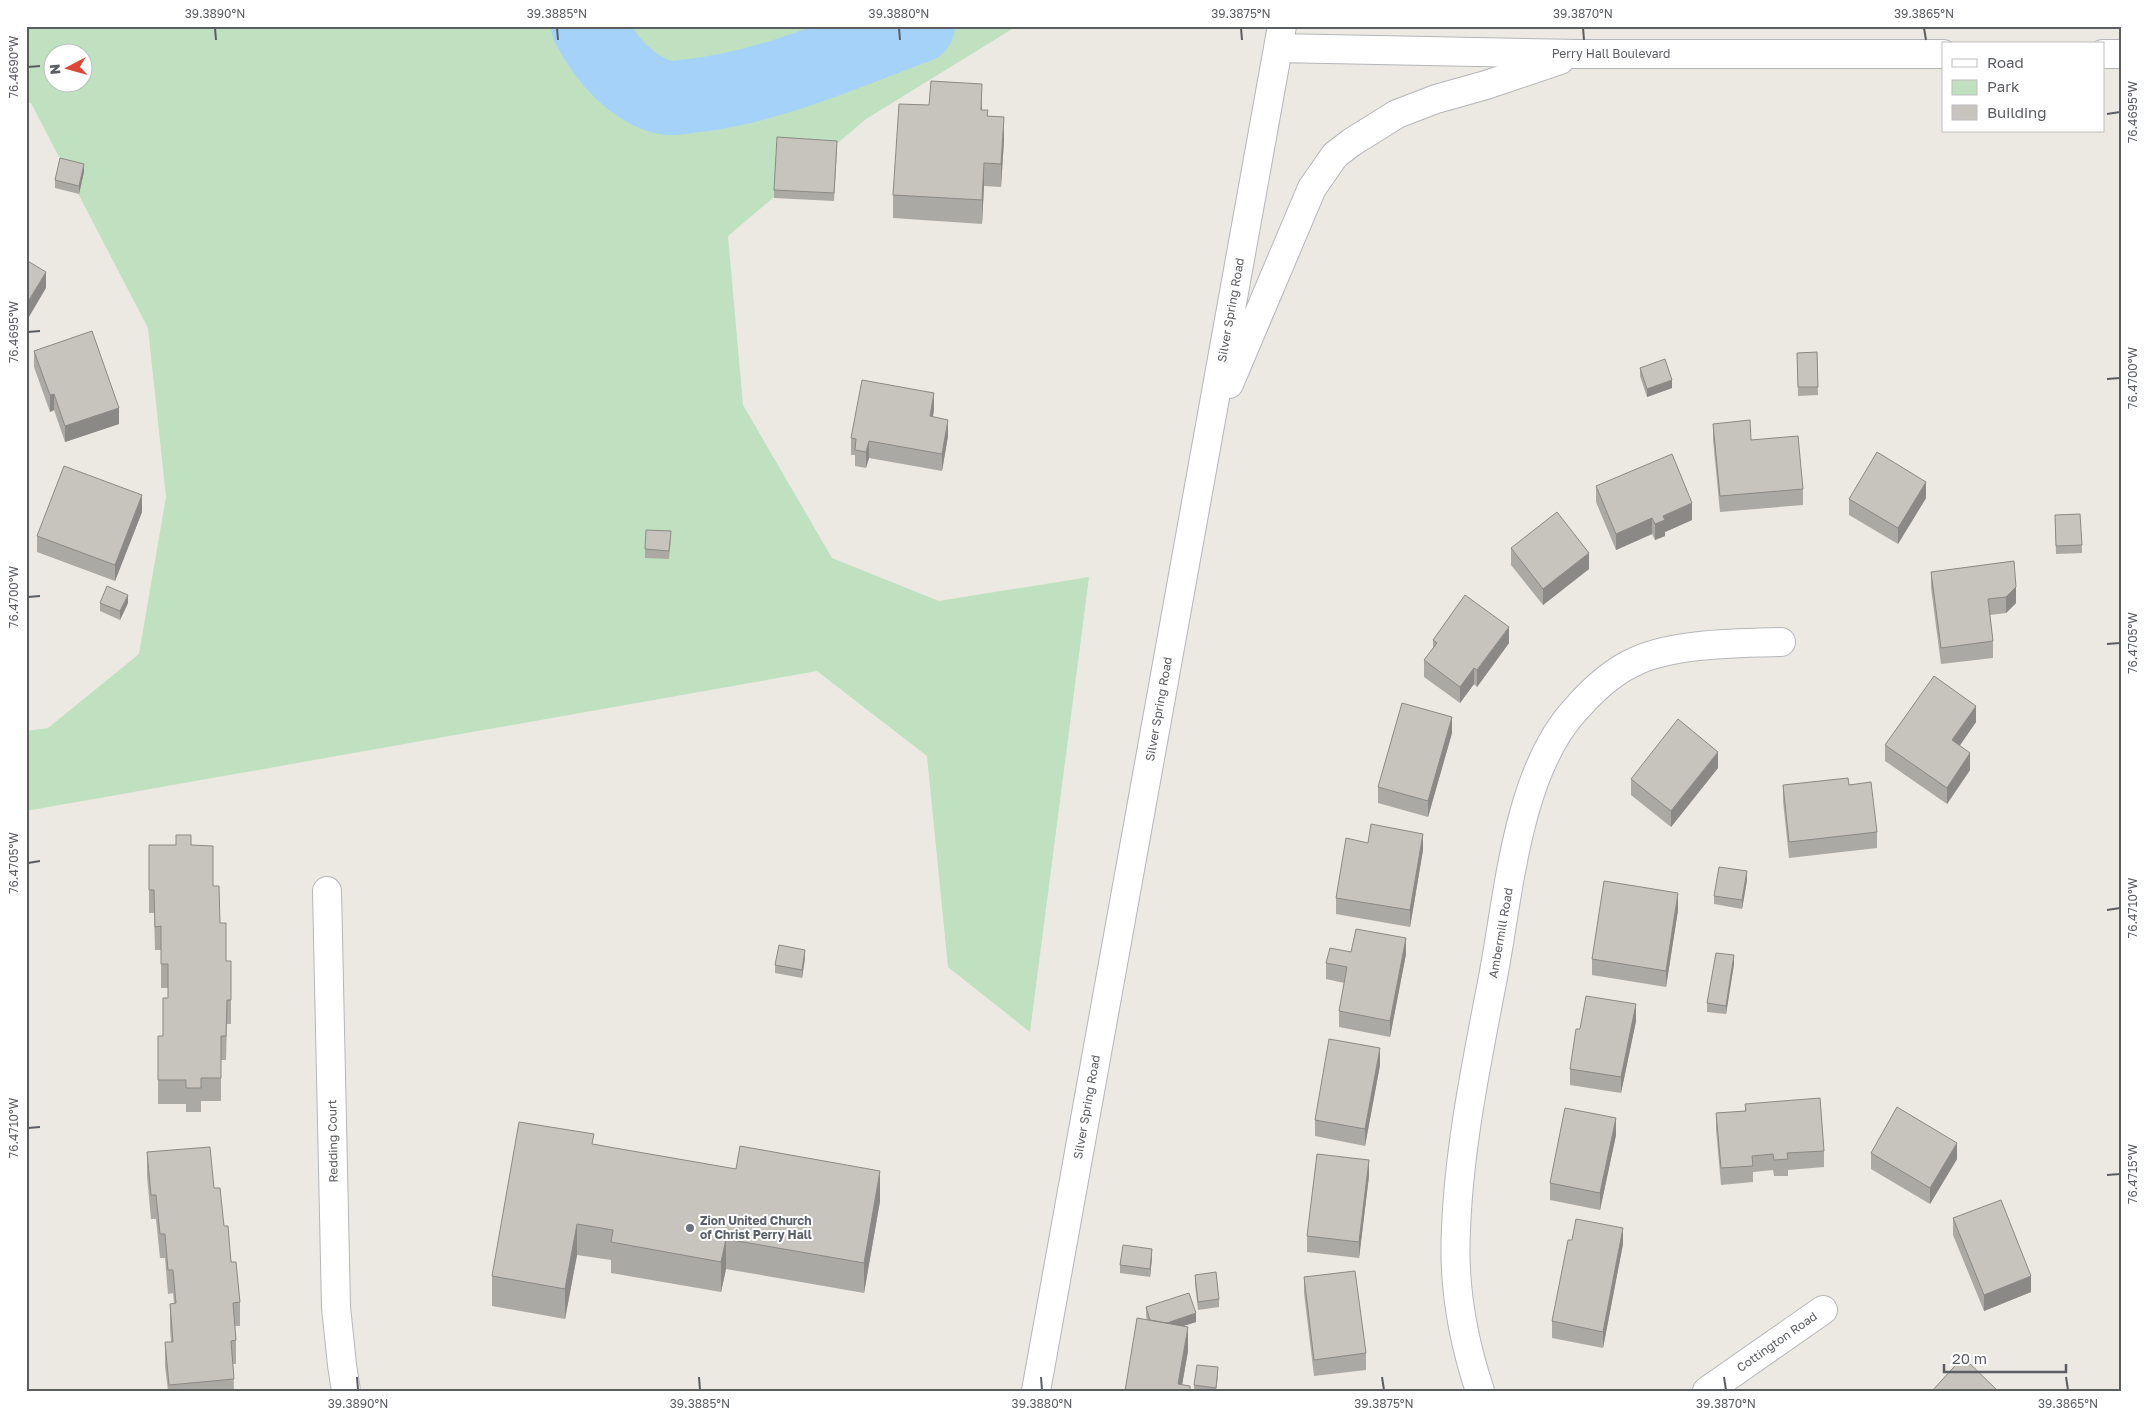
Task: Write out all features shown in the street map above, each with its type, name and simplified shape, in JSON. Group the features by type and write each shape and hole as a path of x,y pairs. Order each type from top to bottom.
{"main road":[{"name":"Perry Hall Boulevard","path":"1280,37 1579,54 1942,54"},
{"name":"Silver Spring Road","path":"1036,1391 1280,37"},
{"path":"1209,432 1312,188 1335,156 1352,142 1398,114 1436,99 1486,86 1579,54"},
{"path":"2104,54 2121,54"},
{"name":"Ambermill Road","path":"1480,1391 1464,1331 1456,1268 1455,1232 1460,1175 1482,1035 1518,834 1538,772 1552,741 1575,710 1600,685 1630,664 1665,652 1712,645 1781,642"},
{"name":"Redding Court","path":"327,891 336,1307 346,1391"},
{"name":"Cottington Road","path":"1707,1391 1823,1310"}],"green space":[{"path":"26,26 1017,26 866,119 728,236 743,405 832,558 939,601 1089,577 1030,1032 948,967 927,756 817,671 26,811 26,731 48,728 139,654 166,497 148,328 31,103 26,103"}],"building":[{"path":"931,81 982,84 981,110 988,110 987,116 1004,117 1001,164 984,163 982,200 893,195 899,104 929,105"},
{"path":"777,137 837,141 834,193 774,190"},
{"path":"60,158 84,164 79,186 55,180"},
{"path":"26,260 46,272 26,305"},
{"path":"92,331 119,408 65,426 54,394 50,395 34,351"},
{"path":"1817,352 1818,387 1798,387 1797,353"},
{"path":"1665,359 1672,380 1647,389 1640,368"},
{"path":"862,380 934,393 930,416 948,420 942,454 869,441 866,452 855,450 856,439 851,438"},
{"path":"1750,420 1751,440 1798,436 1803,489 1720,496 1713,424"},
{"path":"1877,452 1926,482 1898,528 1849,499"},
{"path":"1672,454 1692,503 1663,516 1665,520 1655,524 1652,518 1616,534 1596,486"},
{"path":"64,466 142,495 115,565 37,536"},
{"path":"1557,512 1589,553 1543,589 1511,548"},
{"path":"2080,514 2082,545 2056,546 2055,515"},
{"path":"646,530 671,531 669,551 645,549"},
{"path":"2014,561 2016,587 2006,597 1988,599 1993,641 1941,648 1931,572"},
{"path":"107,586 128,595 120,611 100,603"},
{"path":"1465,595 1509,627 1477,670 1474,668 1460,687 1424,660 1437,643 1433,640"},
{"path":"1934,676 1976,706 1952,740 1970,753 1947,788 1885,745"},
{"path":"1402,703 1452,717 1428,801 1378,787"},
{"path":"1678,719 1718,752 1671,811 1631,779"},
{"path":"1848,778 1849,785 1871,782 1877,832 1789,842 1783,785"},
{"path":"1371,824 1423,834 1410,910 1336,898 1346,838 1368,843"},
{"path":"176,835 191,835 191,845 213,846 213,886 219,886 220,923 226,923 226,961 231,961 231,1000 227,1000 226,1036 221,1036 221,1078 201,1078 201,1088 186,1088 186,1080 158,1080 158,1036 163,1036 163,998 168,998 168,964 161,964 161,926 155,927 154,890 149,890 149,845 176,845"},
{"path":"1719,867 1747,871 1742,900 1714,896"},
{"path":"1604,881 1678,893 1666,971 1592,959"},
{"path":"1356,929 1406,938 1390,1021 1339,1011 1347,967 1326,963 1330,948 1351,952"},
{"path":"779,945 805,950 802,970 775,965"},
{"path":"1716,953 1734,955 1726,1006 1707,1003"},
{"path":"1586,996 1636,1004 1621,1077 1570,1069 1576,1029 1580,1029"},
{"path":"1329,1039 1380,1048 1365,1129 1315,1120"},
{"path":"1820,1098 1824,1151 1787,1153 1788,1159 1774,1160 1773,1154 1752,1156 1753,1166 1721,1168 1716,1113 1746,1111 1745,1104"},
{"path":"1897,1107 1957,1143 1930,1188 1871,1153"},
{"path":"1565,1108 1616,1118 1600,1193 1550,1183"},
{"name":"Zion United Church of Christ Perry Hall","path":"519,1122 594,1134 592,1144 736,1169 740,1146 880,1171 864,1263 726,1239 721,1262 611,1242 613,1230 577,1224 565,1289 492,1276"},
{"path":"210,1147 214,1188 220,1188 224,1226 228,1226 231,1262 236,1262 240,1302 233,1303 236,1340 231,1341 234,1379 169,1385 165,1342 173,1342 170,1304 176,1303 173,1270 168,1270 165,1234 160,1234 156,1195 151,1195 147,1152"},
{"path":"1317,1154 1369,1160 1359,1242 1307,1236"},
{"path":"2001,1200 2031,1276 1984,1295 1953,1218"},
{"path":"1576,1219 1623,1228 1603,1332 1552,1321 1568,1240 1572,1240"},
{"path":"1123,1245 1152,1249 1150,1269 1120,1265"},
{"path":"1355,1271 1366,1353 1314,1360 1304,1277"},
{"path":"1216,1272 1219,1299 1198,1302 1195,1275"},
{"path":"1189,1293 1196,1313 1167,1323 1150,1320 1146,1307"},
{"path":"1137,1318 1188,1327 1178,1384 1190,1386 1190,1391 1125,1391"},
{"path":"1963,1357 1998,1391 1932,1391"},
{"path":"1197,1365 1218,1367 1216,1388 1194,1385"}],"waterway":[{"path":"588,26 601,48 626,76 647,91 671,98 719,92 777,77 834,58 918,26"}],"place":[{"name":"Zion United Church of Christ Perry Hall","path":"690,1228"}]}
